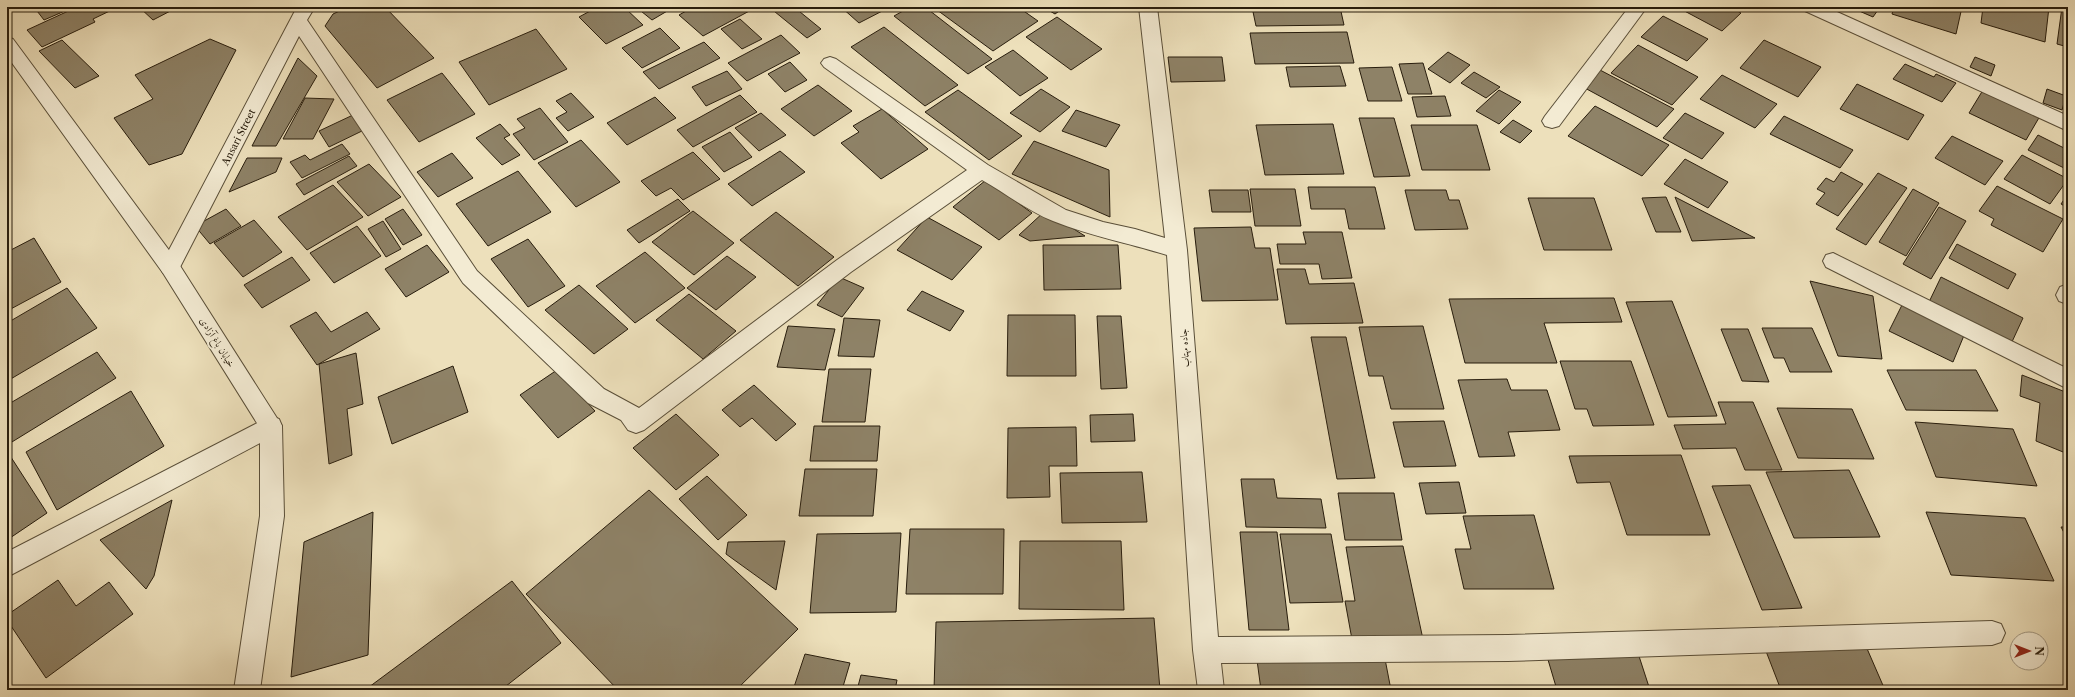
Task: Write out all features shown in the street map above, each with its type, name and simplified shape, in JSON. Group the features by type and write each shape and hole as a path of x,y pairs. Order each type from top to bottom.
{"street":[{"name":"جاده مهتاب","path":"1148,7 1177,250 1206,650 1211,690"},
{"path":"1552,121 1638,7"},
{"path":"1811,7 2068,124"},
{"path":"302,14 470,278 596,396 629,413 636,423 695,380 844,266 981,170"},
{"name":"Ansari Street","path":"170,267 302,14"},
{"name":"خیابان باغ آزادی","path":"7,43 170,267 271,426"},
{"path":"830,63 981,170 1059,215 1101,230 1135,237 1177,250"},
{"path":"1833,262 2068,380"},
{"path":"7,564 271,426 272,516 247,690"},
{"path":"1206,650 1508,648 1992,633"}],"building":[{"path":"34,7 74,7 44,20"},
{"path":"77,7 118,7 93,19 95,22 42,47 27,30"},
{"path":"139,7 178,7 153,20"},
{"path":"348,7 385,7 434,58 377,88 325,26 333,14"},
{"path":"590,7 624,7 643,25 606,44 579,17 592,10"},
{"path":"636,7 674,7 652,20"},
{"path":"693,7 751,7 753,9 703,36 679,15"},
{"path":"769,7 794,7 821,29 807,38"},
{"path":"841,7 890,7 859,23"},
{"path":"910,7 925,7 992,59 968,74 894,16"},
{"path":"933,7 1018,7 1038,21 993,51"},
{"path":"1043,7 1065,7 1055,14"},
{"path":"1252,7 1340,7 1344,25 1256,26"},
{"path":"1677,7 1730,7 1741,13 1722,31"},
{"path":"1850,7 1880,7 1873,17"},
{"path":"1894,7 1962,7 1956,34 1892,14"},
{"path":"1983,7 2049,7 2045,42 1981,23"},
{"path":"2062,7 2068,9 2068,47 2057,44"},
{"path":"1663,16 1708,39 1687,61 1641,37"},
{"path":"1057,17 1102,49 1071,70 1026,37"},
{"path":"740,19 762,39 742,49 721,29"},
{"path":"884,27 958,85 925,106 851,47"},
{"path":"660,28 680,48 642,68 622,48"},
{"path":"536,29 567,69 489,105 459,62"},
{"path":"1347,32 1354,63 1255,64 1250,33"},
{"path":"781,35 800,53 747,81 728,63"},
{"path":"210,39 236,50 182,154 149,165 114,118 153,99 135,75"},
{"path":"62,40 99,76 75,88 39,51"},
{"path":"1764,40 1821,67 1798,97 1740,68"},
{"path":"704,42 720,58 659,89 643,72"},
{"path":"1638,45 1698,77 1672,105 1611,73"},
{"path":"1013,50 1048,78 1020,96 985,67"},
{"path":"1448,52 1470,65 1450,83 1428,69"},
{"path":"1168,57 1222,57 1225,81 1171,82"},
{"path":"1975,57 1995,65 1991,76 1970,67"},
{"path":"298,58 317,76 276,146 252,146"},
{"path":"790,62 807,80 785,92 768,74"},
{"path":"1423,63 1432,94 1408,94 1399,64"},
{"path":"1905,64 1934,77 1936,74 1956,83 1942,102 1893,79"},
{"path":"1340,66 1346,86 1290,87 1286,67"},
{"path":"1392,67 1402,101 1368,101 1359,68"},
{"path":"1600,70 1674,109 1657,127 1583,87"},
{"path":"727,71 742,89 706,106 692,87"},
{"path":"1474,72 1500,87 1486,98 1461,83"},
{"path":"442,73 475,114 419,142 387,100"},
{"path":"1722,75 1777,104 1755,128 1700,99"},
{"path":"1857,84 1924,115 1908,140 1840,109"},
{"path":"818,85 852,111 814,136 781,109"},
{"path":"1041,89 1070,107 1040,132 1010,113"},
{"path":"2047,89 2066,96 2062,110 2043,103"},
{"path":"958,90 1022,136 989,160 925,112"},
{"path":"1499,90 1521,102 1499,124 1476,111"},
{"path":"1983,90 2040,116 2026,140 1969,113"},
{"path":"571,93 594,117 568,131 556,118 567,112 556,101"},
{"path":"740,95 757,112 693,147 677,130"},
{"path":"1445,96 1451,116 1417,117 1412,97"},
{"path":"655,97 676,118 627,145 607,123"},
{"path":"305,98 334,99 313,139 283,139"},
{"path":"1595,106 1669,145 1642,176 1568,136"},
{"path":"540,108 568,142 534,160 513,134 525,128 517,119"},
{"path":"882,109 928,149 881,179 841,143 859,132 853,126"},
{"path":"1076,110 1120,125 1106,147 1062,131"},
{"path":"761,113 786,135 759,151 735,128"},
{"path":"1685,113 1724,133 1702,159 1663,138"},
{"path":"353,115 364,130 329,147 319,131"},
{"path":"1784,116 1853,150 1840,168 1770,134"},
{"path":"1359,118 1394,118 1410,176 1374,177"},
{"path":"1513,120 1532,131 1520,143 1500,132"},
{"path":"500,124 510,135 504,138 520,155 502,165 476,138"},
{"path":"1333,124 1344,174 1265,175 1256,125"},
{"path":"1411,125 1477,125 1490,170 1422,170"},
{"path":"730,132 752,157 724,172 702,147"},
{"path":"2038,135 2068,150 2068,170 2028,150"},
{"path":"1952,136 2003,161 1985,185 1935,158"},
{"path":"581,140 620,182 576,207 538,163"},
{"path":"1034,141 1109,170 1110,217 1012,174"},
{"path":"342,144 350,154 302,178 290,162 305,155 310,160"},
{"path":"780,151 805,172 752,206 728,184"},
{"path":"693,152 720,179 683,200 671,188 656,196 641,181"},
{"path":"452,153 473,178 438,197 417,172"},
{"path":"2022,155 2068,179 2050,204 2004,179"},
{"path":"349,156 357,166 304,195 296,184"},
{"path":"247,158 282,158 276,172 229,192"},
{"path":"1685,159 1728,182 1708,208 1664,184"},
{"path":"369,164 401,197 368,216 337,182"},
{"path":"518,171 551,212 488,246 456,204"},
{"path":"1841,172 1863,184 1838,216 1816,204 1825,193 1817,189 1826,178 1834,182"},
{"path":"1878,173 1907,188 1866,245 1836,229"},
{"path":"986,180 1032,213 999,240 953,207"},
{"path":"333,185 363,217 307,250 278,217"},
{"path":"1997,186 2063,219 2043,252 1991,225 1994,219 1979,211"},
{"path":"1308,187 1375,187 1385,229 1349,229 1345,209 1311,209"},
{"path":"1250,189 1295,189 1301,226 1255,226"},
{"path":"1913,189 1939,203 1906,256 1879,242"},
{"path":"1209,190 1248,190 1251,212 1212,212"},
{"path":"1405,190 1446,190 1449,200 1459,200 1468,229 1415,230"},
{"path":"2068,194 2068,208 2061,204"},
{"path":"1666,197 1681,232 1656,232 1642,198"},
{"path":"1675,197 1755,238 1692,241"},
{"path":"1528,198 1594,198 1612,250 1544,250"},
{"path":"678,199 690,211 639,243 627,230"},
{"path":"1939,207 1966,221 1931,279 1903,264"},
{"path":"226,209 241,226 210,244 195,226"},
{"path":"403,209 422,235 403,245 385,219"},
{"path":"693,211 734,243 694,275 652,242"},
{"path":"1045,211 1085,236 1030,241 1019,235"},
{"path":"776,212 834,257 798,286 740,240"},
{"path":"927,217 982,247 952,280 897,250"},
{"path":"254,220 282,252 243,277 214,243"},
{"path":"383,221 401,249 386,257 368,229"},
{"path":"357,226 381,256 334,283 310,253"},
{"path":"1251,227 1255,248 1270,248 1278,300 1202,301 1194,228"},
{"path":"1303,232 1342,232 1352,278 1322,279 1319,264 1280,264 1277,244 1306,244"},
{"path":"34,238 61,282 7,311 7,252"},
{"path":"528,239 565,286 528,307 491,259"},
{"path":"1957,244 2016,274 2008,289 1949,258"},
{"path":"427,245 449,272 406,297 385,269"},
{"path":"1043,245 1118,245 1121,289 1044,290"},
{"path":"645,252 685,288 635,323 596,286"},
{"path":"727,256 756,277 716,310 687,288"},
{"path":"292,257 310,280 262,308 244,285"},
{"path":"1277,269 1305,269 1309,284 1354,283 1363,323 1286,324"},
{"path":"839,277 864,288 842,317 817,305"},
{"path":"1941,277 2023,318 2011,344 1929,302"},
{"path":"1810,281 1873,296 1882,359 1838,356"},
{"path":"579,285 628,329 594,354 545,310"},
{"path":"67,288 97,328 9,380 7,378 7,323"},
{"path":"922,291 964,311 950,331 907,310"},
{"path":"689,294 736,331 703,359 656,320"},
{"path":"1614,298 1622,322 1544,323 1557,363 1465,363 1449,299"},
{"path":"1672,301 1717,416 1668,417 1626,302"},
{"path":"1903,303 1965,333 1953,362 1889,331"},
{"path":"316,312 331,332 367,312 380,329 317,365 290,326"},
{"path":"1008,315 1075,315 1076,376 1007,376"},
{"path":"1097,316 1121,316 1127,388 1101,389"},
{"path":"844,318 880,320 874,357 838,356"},
{"path":"788,326 835,329 825,370 777,367"},
{"path":"1423,326 1444,409 1391,409 1383,376 1369,376 1359,327"},
{"path":"1762,328 1812,328 1832,372 1790,372 1784,358 1774,358"},
{"path":"1721,329 1748,329 1769,382 1742,381"},
{"path":"1311,337 1346,337 1375,478 1337,479"},
{"path":"97,352 116,378 7,445 7,405"},
{"path":"356,353 363,404 347,409 352,455 329,464 319,364"},
{"path":"1560,361 1631,361 1654,425 1593,426 1587,409 1575,409"},
{"path":"453,366 468,412 392,444 378,397"},
{"path":"829,369 871,369 865,422 822,422"},
{"path":"557,370 595,411 558,438 520,395"},
{"path":"1887,370 1976,370 1998,411 1906,410"},
{"path":"2022,375 2068,393 2068,454 2036,441 2040,403 2020,396"},
{"path":"1507,379 1511,390 1547,390 1560,430 1508,432 1515,456 1479,457 1458,380"},
{"path":"754,385 796,424 776,441 752,418 740,427 722,410"},
{"path":"131,391 164,446 57,510 26,452"},
{"path":"1718,402 1753,402 1782,470 1745,470 1736,448 1683,449 1674,425 1726,424"},
{"path":"1777,408 1852,409 1874,459 1798,458"},
{"path":"676,414 719,455 676,490 633,448"},
{"path":"1133,414 1135,441 1091,442 1090,415"},
{"path":"1444,421 1456,466 1404,467 1393,422"},
{"path":"1915,422 2013,429 2037,486 1936,477"},
{"path":"814,426 880,426 877,461 810,461"},
{"path":"1076,427 1077,466 1049,466 1050,497 1007,498 1008,428"},
{"path":"7,451 47,513 7,540"},
{"path":"1681,455 1710,535 1627,535 1610,482 1577,483 1569,456"},
{"path":"805,469 877,469 873,516 799,516"},
{"path":"1849,470 1880,537 1794,538 1766,472"},
{"path":"1142,472 1147,522 1062,523 1060,473"},
{"path":"707,476 747,515 718,540 679,499"},
{"path":"1241,479 1274,479 1277,498 1321,499 1326,528 1246,527"},
{"path":"1459,482 1466,513 1426,514 1419,483"},
{"path":"1750,485 1802,608 1762,610 1712,486"},
{"path":"649,490 798,629 736,690 618,690 526,594"},
{"path":"1338,493 1394,493 1402,540 1345,540"},
{"path":"172,500 154,576 146,589 100,540"},
{"path":"373,512 368,655 291,677 304,542"},
{"path":"1926,512 2025,518 2054,581 1951,575"},
{"path":"1534,515 1554,589 1464,589 1455,549 1471,549 1463,516"},
{"path":"2061,527 2068,527 2068,540"},
{"path":"910,529 1004,529 1003,594 906,594"},
{"path":"1240,532 1277,532 1289,630 1249,630"},
{"path":"901,533 896,612 810,613 817,534"},
{"path":"1280,534 1331,534 1343,602 1290,603"},
{"path":"785,541 776,590 726,554 728,542"},
{"path":"1020,541 1121,541 1124,610 1019,609"},
{"path":"1403,546 1424,644 1353,645 1345,601 1355,601 1346,547"},
{"path":"58,580 76,606 109,582 133,614 46,678 7,620 7,615"},
{"path":"512,581 561,643 501,690 365,690"},
{"path":"1154,618 1160,690 934,690 936,622"},
{"path":"1865,644 1885,690 1781,690 1764,646"},
{"path":"1637,650 1650,690 1557,690 1546,653"},
{"path":"805,654 850,663 842,690 793,690"},
{"path":"1385,659 1391,690 1261,690 1257,660"},
{"path":"861,675 897,680 895,690 857,690"}]}
